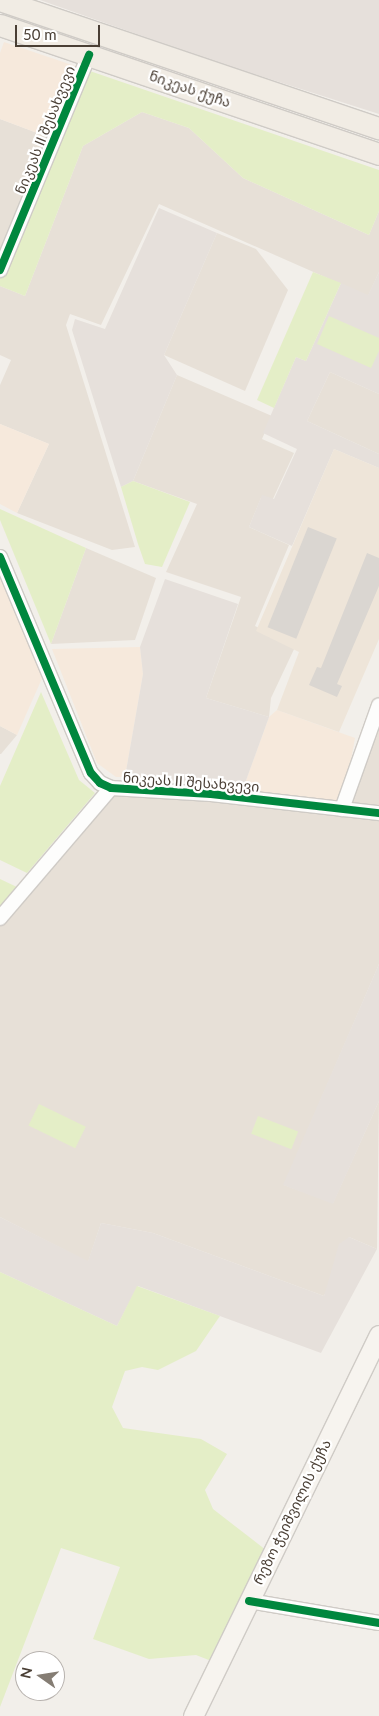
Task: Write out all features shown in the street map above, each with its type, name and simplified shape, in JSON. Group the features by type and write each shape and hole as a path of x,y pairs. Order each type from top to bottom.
{"main road":[{"name":"ნიკეას ქუჩა","path":"0,0 379,128"},
{"name":"ნიკეას ქუჩა","path":"0,25 379,154"},
{"name":"რეზო ჭეიშვილის ქუჩა","path":"193,1716 379,1335"}],"street":[{"name":"ნიკეას II შესახვევი","path":"0,270 89,55"},
{"name":"ნიკეას II შესახვევი","path":"0,557 91,773 110,788 211,794 379,813"},
{"path":"342,809 379,705"},
{"name":"ნიკეას II შესახვევი","path":"0,918 110,788"},
{"path":"249,1601 379,1623"}],"shaded area":[{"path":"40,0 379,0 379,114 213,61"},
{"path":"4,42 84,69 56,140 0,119 0,53"},
{"path":"142,112 189,128 243,178 369,235 379,211 379,272 368,296 159,204 101,325 70,314 66,325 135,547 112,550 17,513 49,444 0,424 0,385 11,360 0,355 0,286 25,296 83,146"},
{"path":"0,119 56,140 0,270"},
{"path":"159,208 217,233 164,355 177,375 133,481 121,487 72,330 75,319 105,329"},
{"path":"217,233 256,249 288,290 245,391 164,355"},
{"path":"379,272 379,394 330,372 307,421 379,454 379,468 334,449 292,546 249,527 262,495 274,499 297,449 263,433 296,357 306,361 341,283 368,295"},
{"path":"330,372 379,394 379,454 307,421"},
{"path":"177,375 272,416 262,439 294,453 272,501 261,498 249,527 289,545 255,626 296,645 271,698 269,717 206,698 241,597 166,572 197,504 133,481"},
{"path":"0,424 49,444 17,513 0,504"},
{"path":"334,449 379,468 379,639 339,732 277,710 299,652 256,631"},
{"path":"86,548 156,578 135,640 51,644"},
{"path":"0,557 47,667 17,735 0,726"},
{"path":"165,579 238,604 206,698 269,717 244,786 125,777 143,674 140,647"},
{"path":"140,647 143,674 125,777 116,777 97,763 52,649"},
{"path":"379,705 379,964 284,1185 333,1203 379,1101 377,1249 349,1237 324,1296 153,1233 101,1223 88,1262 0,1217 0,918 111,788 342,809"},
{"path":"277,710 355,738 342,809 240,797 269,717"},
{"path":"0,726 17,735 1,754 0,754"},
{"path":"379,964 379,1101 333,1204 283,1185"},
{"path":"0,1217 88,1261 101,1223 153,1233 324,1296 339,1244 349,1237 377,1249 321,1353 138,1286 117,1326 0,1272"}],"green space":[{"path":"84,69 379,170 379,211 369,235 243,178 189,128 142,112 83,146 25,296 0,286 0,270"},
{"path":"313,272 341,283 306,361 296,357 274,408 257,400"},
{"path":"329,316 379,338 379,351 371,368 317,344"},
{"path":"133,481 190,502 162,567 145,564 138,544 121,487"},
{"path":"0,509 86,548 51,644 0,520"},
{"path":"41,692 79,780 95,793 27,873 0,860 0,786"},
{"path":"0,879 19,888 0,909"},
{"path":"39,1104 86,1127 75,1148 28,1126"},
{"path":"258,1116 298,1131 291,1149 251,1134"},
{"path":"0,1272 117,1326 137,1286 220,1316 196,1351 158,1370 142,1367 125,1371 112,1407 123,1428 201,1439 227,1454 205,1490 213,1509 271,1554 219,1664 196,1655 149,1659 93,1639 120,1567 61,1548 21,1651 15,1651 15,1668 0,1707"}],"building":[{"path":"308,527 337,539 296,639 268,627"},
{"path":"367,553 379,558 379,586 337,684 342,686 337,697 309,685 317,667 321,668"}],"cycle path":[{"path":"0,270 89,55"},
{"path":"0,557 91,773 100,783 111,788 211,794 379,813"},
{"path":"249,1601 379,1623"}]}
